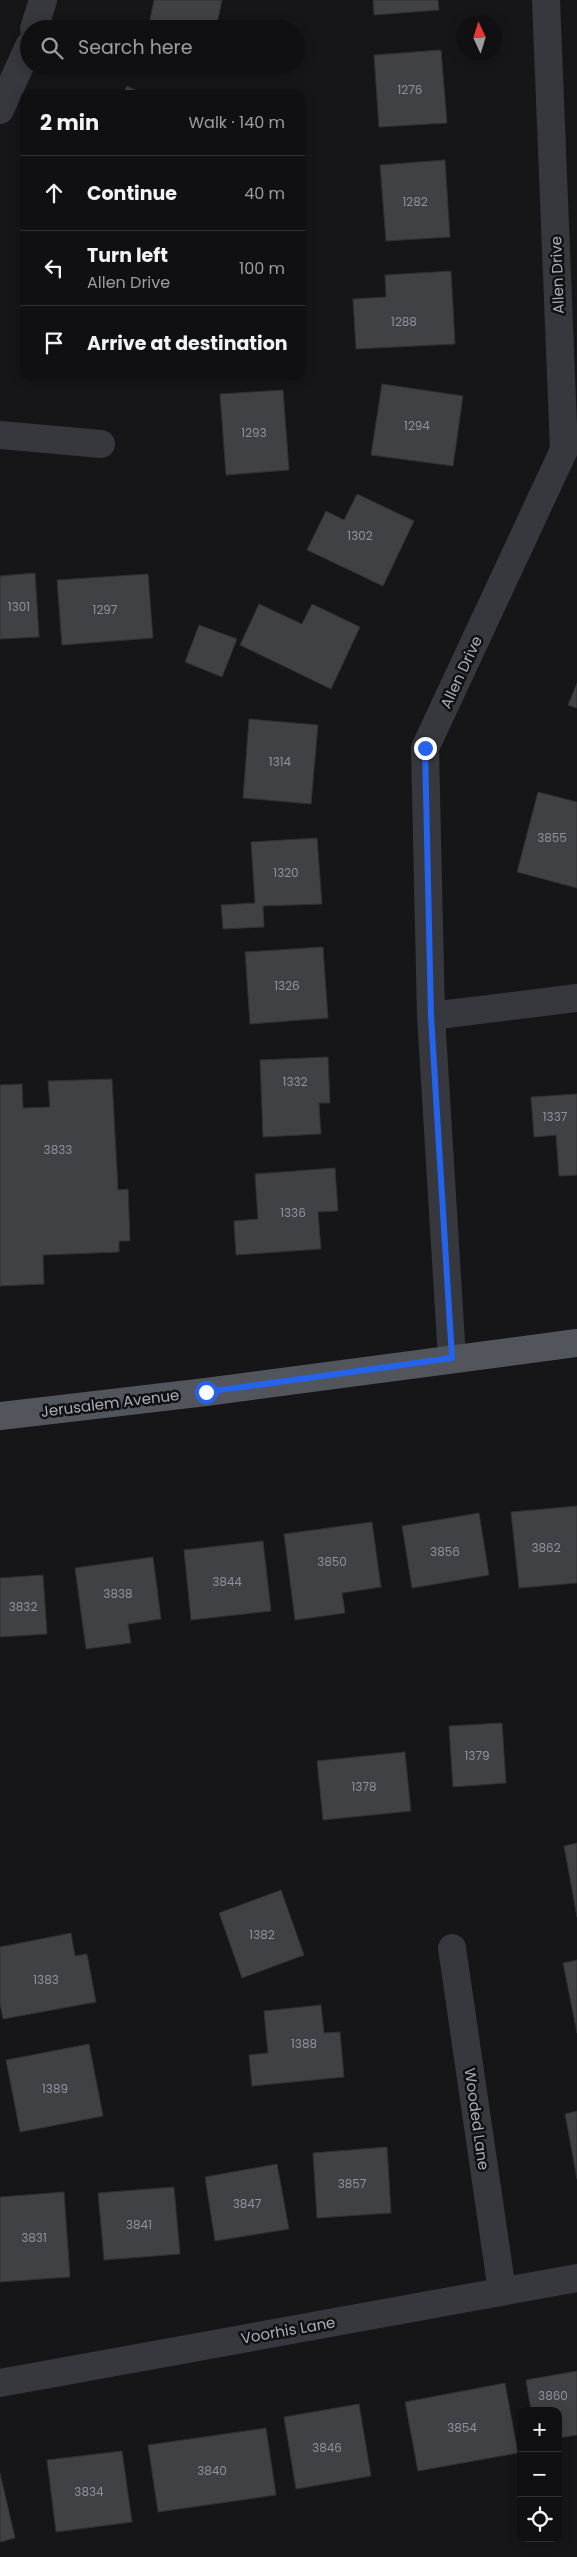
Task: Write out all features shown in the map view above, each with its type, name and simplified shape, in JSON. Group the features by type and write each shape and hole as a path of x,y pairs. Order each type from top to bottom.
{"main road":[{"name":"Jerusalem Avenue","path":"0,1416 216,1390 577,1342"}],"street":[{"path":"36,20 42,0"},
{"name":"Allen Drive","path":"452,1358 431,1016 425,748 564,450 546,0"},
{"path":"0,110 20,66"},
{"path":"0,434 101,444"},
{"path":"431,1016 577,998"},
{"name":"Wooded Lane","path":"452,1948 502,2291"},
{"name":"Voorhis Lane","path":"0,2383 577,2278"}],"building":[{"path":"154,0 222,0 218,20 150,20"},
{"path":"373,0 438,0 439,10 374,15"},
{"path":"441,50 447,123 379,127 374,55"},
{"path":"127,86 135,90 125,90"},
{"path":"445,160 450,237 386,241 380,165"},
{"path":"451,271 455,344 356,349 353,299 386,297 385,275"},
{"path":"382,384 463,396 453,466 371,455"},
{"path":"283,390 289,470 226,475 220,394"},
{"path":"357,494 414,521 383,586 307,550 326,511 344,520"},
{"path":"35,573 39,637 0,639 0,576"},
{"path":"148,574 153,638 62,645 57,580"},
{"path":"259,604 302,624 312,604 360,627 331,689 240,645"},
{"path":"199,625 237,639 222,677 185,662"},
{"path":"577,683 577,708 568,705"},
{"path":"249,719 318,725 311,804 243,798"},
{"path":"538,792 577,802 577,888 517,872"},
{"path":"317,838 322,904 263,906 264,927 223,929 221,905 255,903 251,842"},
{"path":"323,947 328,1018 250,1024 245,952"},
{"path":"328,1057 330,1103 319,1103 321,1134 263,1137 260,1060"},
{"path":"112,1079 118,1190 128,1189 130,1241 119,1241 119,1252 43,1255 44,1284 0,1286 0,1085 22,1084 23,1108 50,1107 48,1081"},
{"path":"577,1094 577,1175 559,1176 556,1135 534,1137 531,1097"},
{"path":"335,1168 338,1211 318,1212 321,1249 236,1255 234,1221 258,1219 255,1174"},
{"path":"577,1506 577,1583 519,1588 511,1512"},
{"path":"479,1513 489,1575 412,1588 402,1526"},
{"path":"372,1522 381,1587 342,1593 345,1613 295,1620 284,1534"},
{"path":"263,1541 271,1611 191,1620 184,1550"},
{"path":"153,1557 161,1619 128,1624 131,1643 86,1649 75,1568"},
{"path":"43,1575 47,1634 0,1637 0,1578"},
{"path":"502,1723 506,1783 453,1787 449,1726"},
{"path":"405,1752 411,1811 323,1820 317,1761"},
{"path":"577,1843 577,1917 564,1846"},
{"path":"281,1890 304,1955 242,1978 219,1913"},
{"path":"71,1933 75,1956 87,1954 96,2002 3,2019 0,2004 0,1947"},
{"path":"577,1960 577,2033 563,1963"},
{"path":"321,2005 324,2033 340,2032 344,2077 252,2086 249,2055 268,2053 264,2011"},
{"path":"89,2044 103,2116 20,2132 6,2060"},
{"path":"577,2111 577,2179 565,2114"},
{"path":"387,2147 391,2213 317,2218 313,2153"},
{"path":"277,2164 289,2229 215,2241 205,2177"},
{"path":"174,2187 180,2254 104,2260 98,2193"},
{"path":"64,2192 70,2277 0,2282 0,2197"},
{"path":"577,2371 577,2435 562,2437 562,2407 530,2407 526,2380"},
{"path":"505,2383 517,2453 418,2471 405,2402"},
{"path":"359,2404 371,2476 296,2489 284,2417"},
{"path":"266,2428 276,2495 158,2512 148,2445"},
{"path":"122,2451 132,2522 56,2532 47,2460"},
{"path":"0,2473 15,2538 0,2542"}],"route":[{"path":"206,1392 452,1358 431,1016 425,748"}]}
